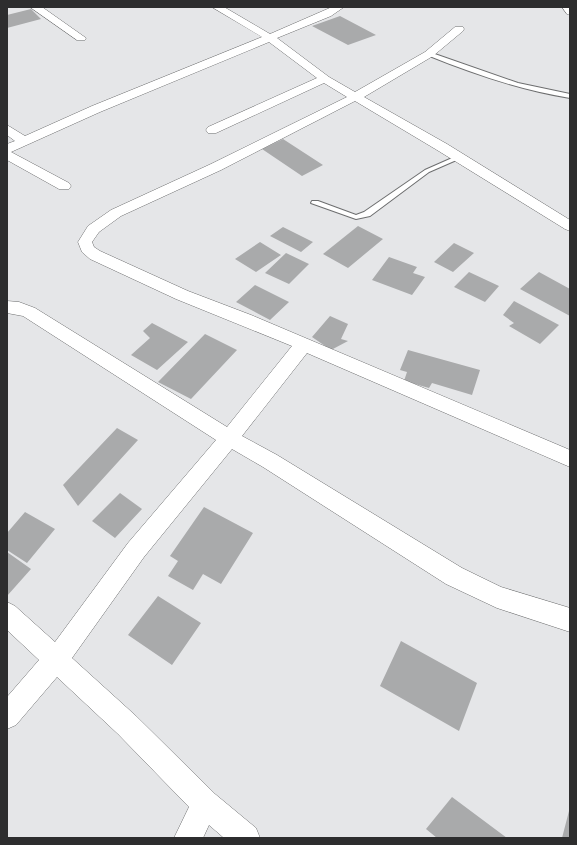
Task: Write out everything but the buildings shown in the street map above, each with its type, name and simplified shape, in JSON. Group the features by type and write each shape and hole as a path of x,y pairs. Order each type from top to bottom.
{"street":[{"path":"35,7 81,38"},
{"path":"217,7 270,38 325,79 459,157 570,226"},
{"path":"7,149 328,14 339,7"},
{"path":"567,7 570,12"},
{"path":"459,29 429,54 355,96 216,167 116,213 93,229 85,242 87,249 95,255 182,295 304,344 570,459"},
{"path":"212,130 325,79"},
{"path":"7,129 23,141"},
{"path":"7,155 64,186"},
{"path":"7,307 19,308 29,312 229,438 270,461 454,576 497,597 570,620"},
{"path":"7,716 57,659 136,550 229,438 304,344"},
{"path":"7,614 127,725 205,804 246,838"},
{"path":"188,838 205,804"}],"lane":[{"path":"429,54 491,78 539,92 570,96"},
{"path":"315,203 356,217 367,214 427,171 459,157"}]}
